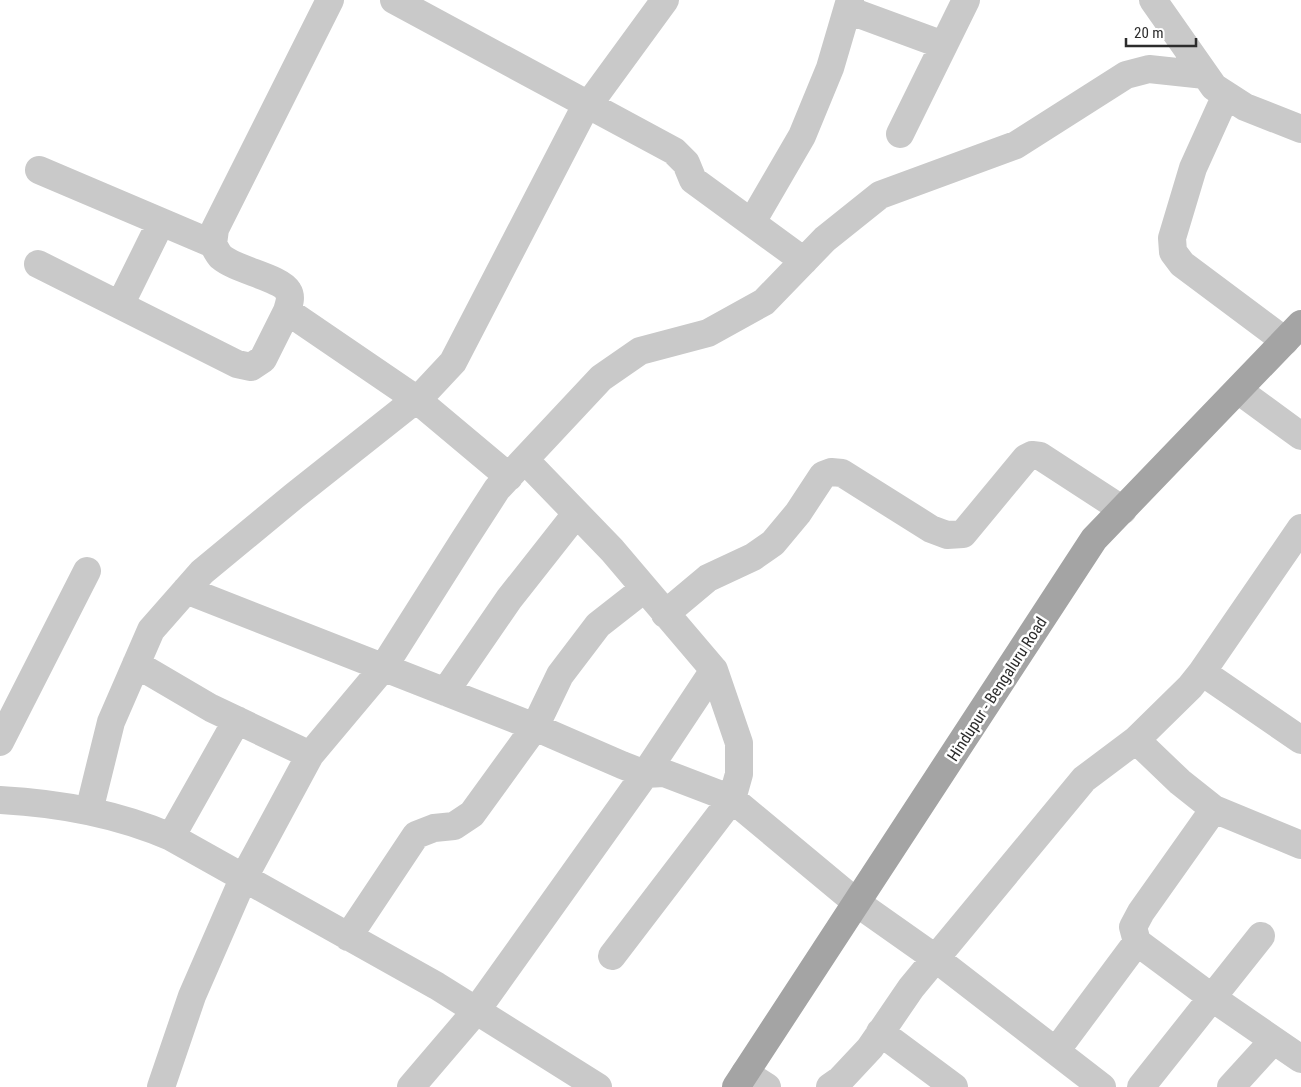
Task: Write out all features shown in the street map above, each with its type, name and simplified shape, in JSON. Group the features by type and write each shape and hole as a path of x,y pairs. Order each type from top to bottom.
{"main road":[{"name":"Hindupur - Bengaluru Road","path":"749,1082 857,903 1094,539 1293,333"}],"street":[{"path":"38,264 237,364 251,367 263,359 287,310 290,300 289,292 283,285 236,266 220,257 213,244 215,229 330,0"},
{"path":"394,0 674,151 686,163 693,180 804,261"},
{"path":"89,811 111,722 151,630 210,566 294,496 424,393 453,362 581,115 665,0"},
{"path":"900,134 966,0"},
{"path":"1153,0 1214,87 1245,107 1301,129"},
{"path":"752,222 802,136 830,68 849,5 944,45"},
{"path":"161,1087 192,996 243,879 310,755 383,668 497,489 601,378 640,351 708,333 764,302 824,239 880,195 1016,145 1126,75 1149,69 1205,74"},
{"path":"1226,95 1193,168 1172,238 1173,252 1182,264 1293,333"},
{"path":"39,170 213,244"},
{"path":"120,305 161,222"},
{"path":"287,310 517,469 576,514 612,550 714,670 739,742 739,774 732,799 612,956"},
{"path":"1238,390 1301,436"},
{"path":"665,614 708,578 753,557 773,542 798,513 823,475 831,472 842,473 931,528 946,535 963,534 1026,458 1032,455 1040,456 1123,510"},
{"path":"445,692 509,600 576,514"},
{"path":"830,1087 840,1080 870,1048 911,988 1084,778 1136,740 1190,687 1301,528"},
{"path":"0,742 87,571"},
{"path":"348,937 416,835 434,828 454,826 472,814 535,727 560,675 598,625 644,589"},
{"path":"186,590 535,727 645,774 664,773 732,799 857,903 935,958 1056,1051 1089,1083"},
{"path":"136,664 211,708 310,755"},
{"path":"411,1087 476,1011 645,774 714,670"},
{"path":"1202,672 1301,740"},
{"path":"171,837 237,720"},
{"path":"1136,740 1180,782 1214,808 1301,845"},
{"path":"3,805 89,811 150,828 171,837 437,986 598,1087"},
{"path":"1214,808 1141,912 1133,927 1137,942 1211,998 1292,1049 1231,1087"},
{"path":"1140,1087 1261,936"},
{"path":"1056,1051 1137,942"},
{"path":"880,1032 954,1087"}]}
